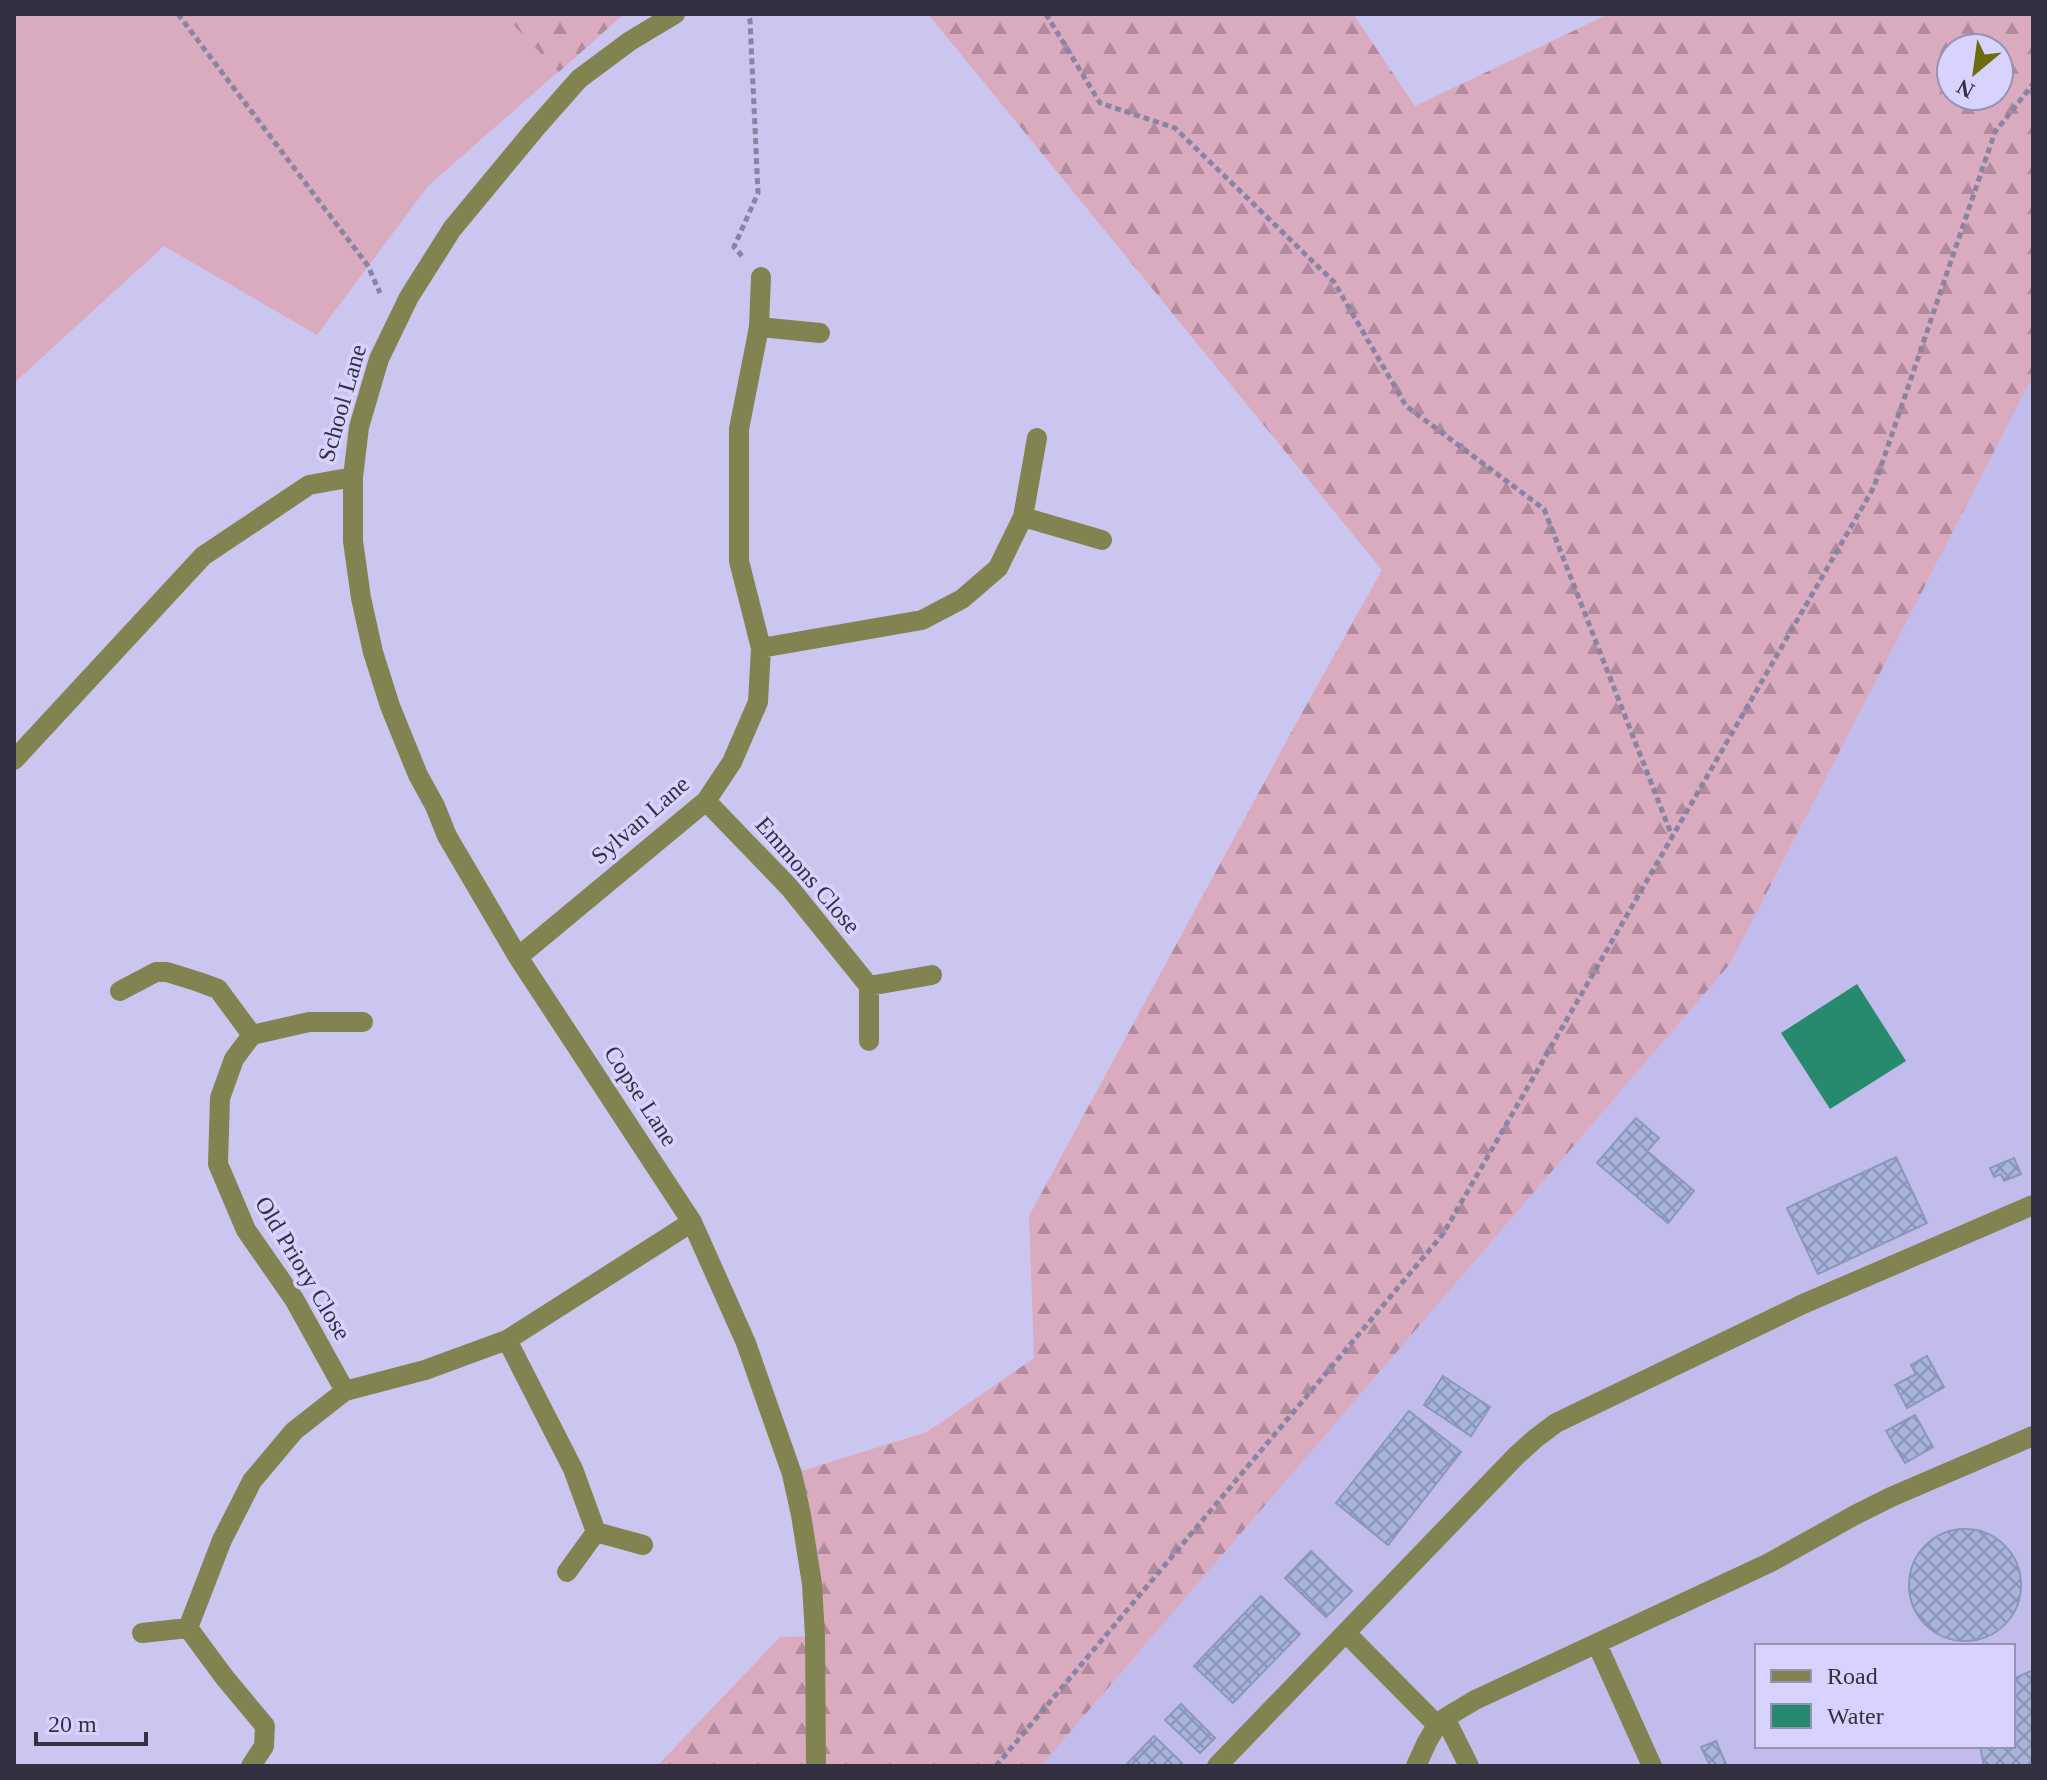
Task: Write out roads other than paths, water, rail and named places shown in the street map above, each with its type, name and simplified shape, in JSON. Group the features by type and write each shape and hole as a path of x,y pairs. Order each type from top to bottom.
{"street":[{"name":"School Lane","path":"14,760 203,556 309,485 353,477 359,427 379,359 409,297 452,229 579,79 630,41 675,14"},
{"name":"Sylvan Lane","path":"518,957 706,801 732,762 758,702 761,648 739,561 739,429 759,327 761,277"},
{"path":"759,327 820,333"},
{"path":"761,648 922,620 962,599 998,568 1023,517 1037,438"},
{"name":"Copse Lane","path":"353,477 353,541 361,598 373,652 390,706 418,775 447,836 518,957 692,1222 746,1343 792,1474 801,1515 812,1584 817,1665 816,1766"},
{"path":"1023,517 1102,540"},
{"name":"Emmons Close","path":"706,801 789,887 869,986"},
{"path":"120,991 156,972 167,972 218,989 252,1035 309,1022 363,1022"},
{"path":"869,1041 869,986 932,975"},
{"name":"Old Priory Close","path":"252,1035 234,1059 220,1098 218,1164 246,1230 294,1299 345,1391"},
{"path":"1217,1766 1517,1455 1556,1423 1803,1304 2033,1205"},
{"path":"188,1628 222,1540 252,1481 294,1431 345,1391 425,1370 507,1340 692,1222"},
{"path":"507,1340 573,1469 596,1532"},
{"path":"1416,1766 1441,1722 1475,1700 1769,1563 1891,1497 2033,1436"},
{"path":"596,1532 643,1545"},
{"path":"567,1572 596,1532"},
{"path":"142,1633 188,1628"},
{"path":"188,1628 265,1726 264,1746 251,1766"},
{"path":"1346,1633 1441,1722 1469,1766"},
{"path":"1597,1644 1652,1766"}],"water":[{"path":"1857,984 1906,1061 1830,1109 1781,1033"}]}
